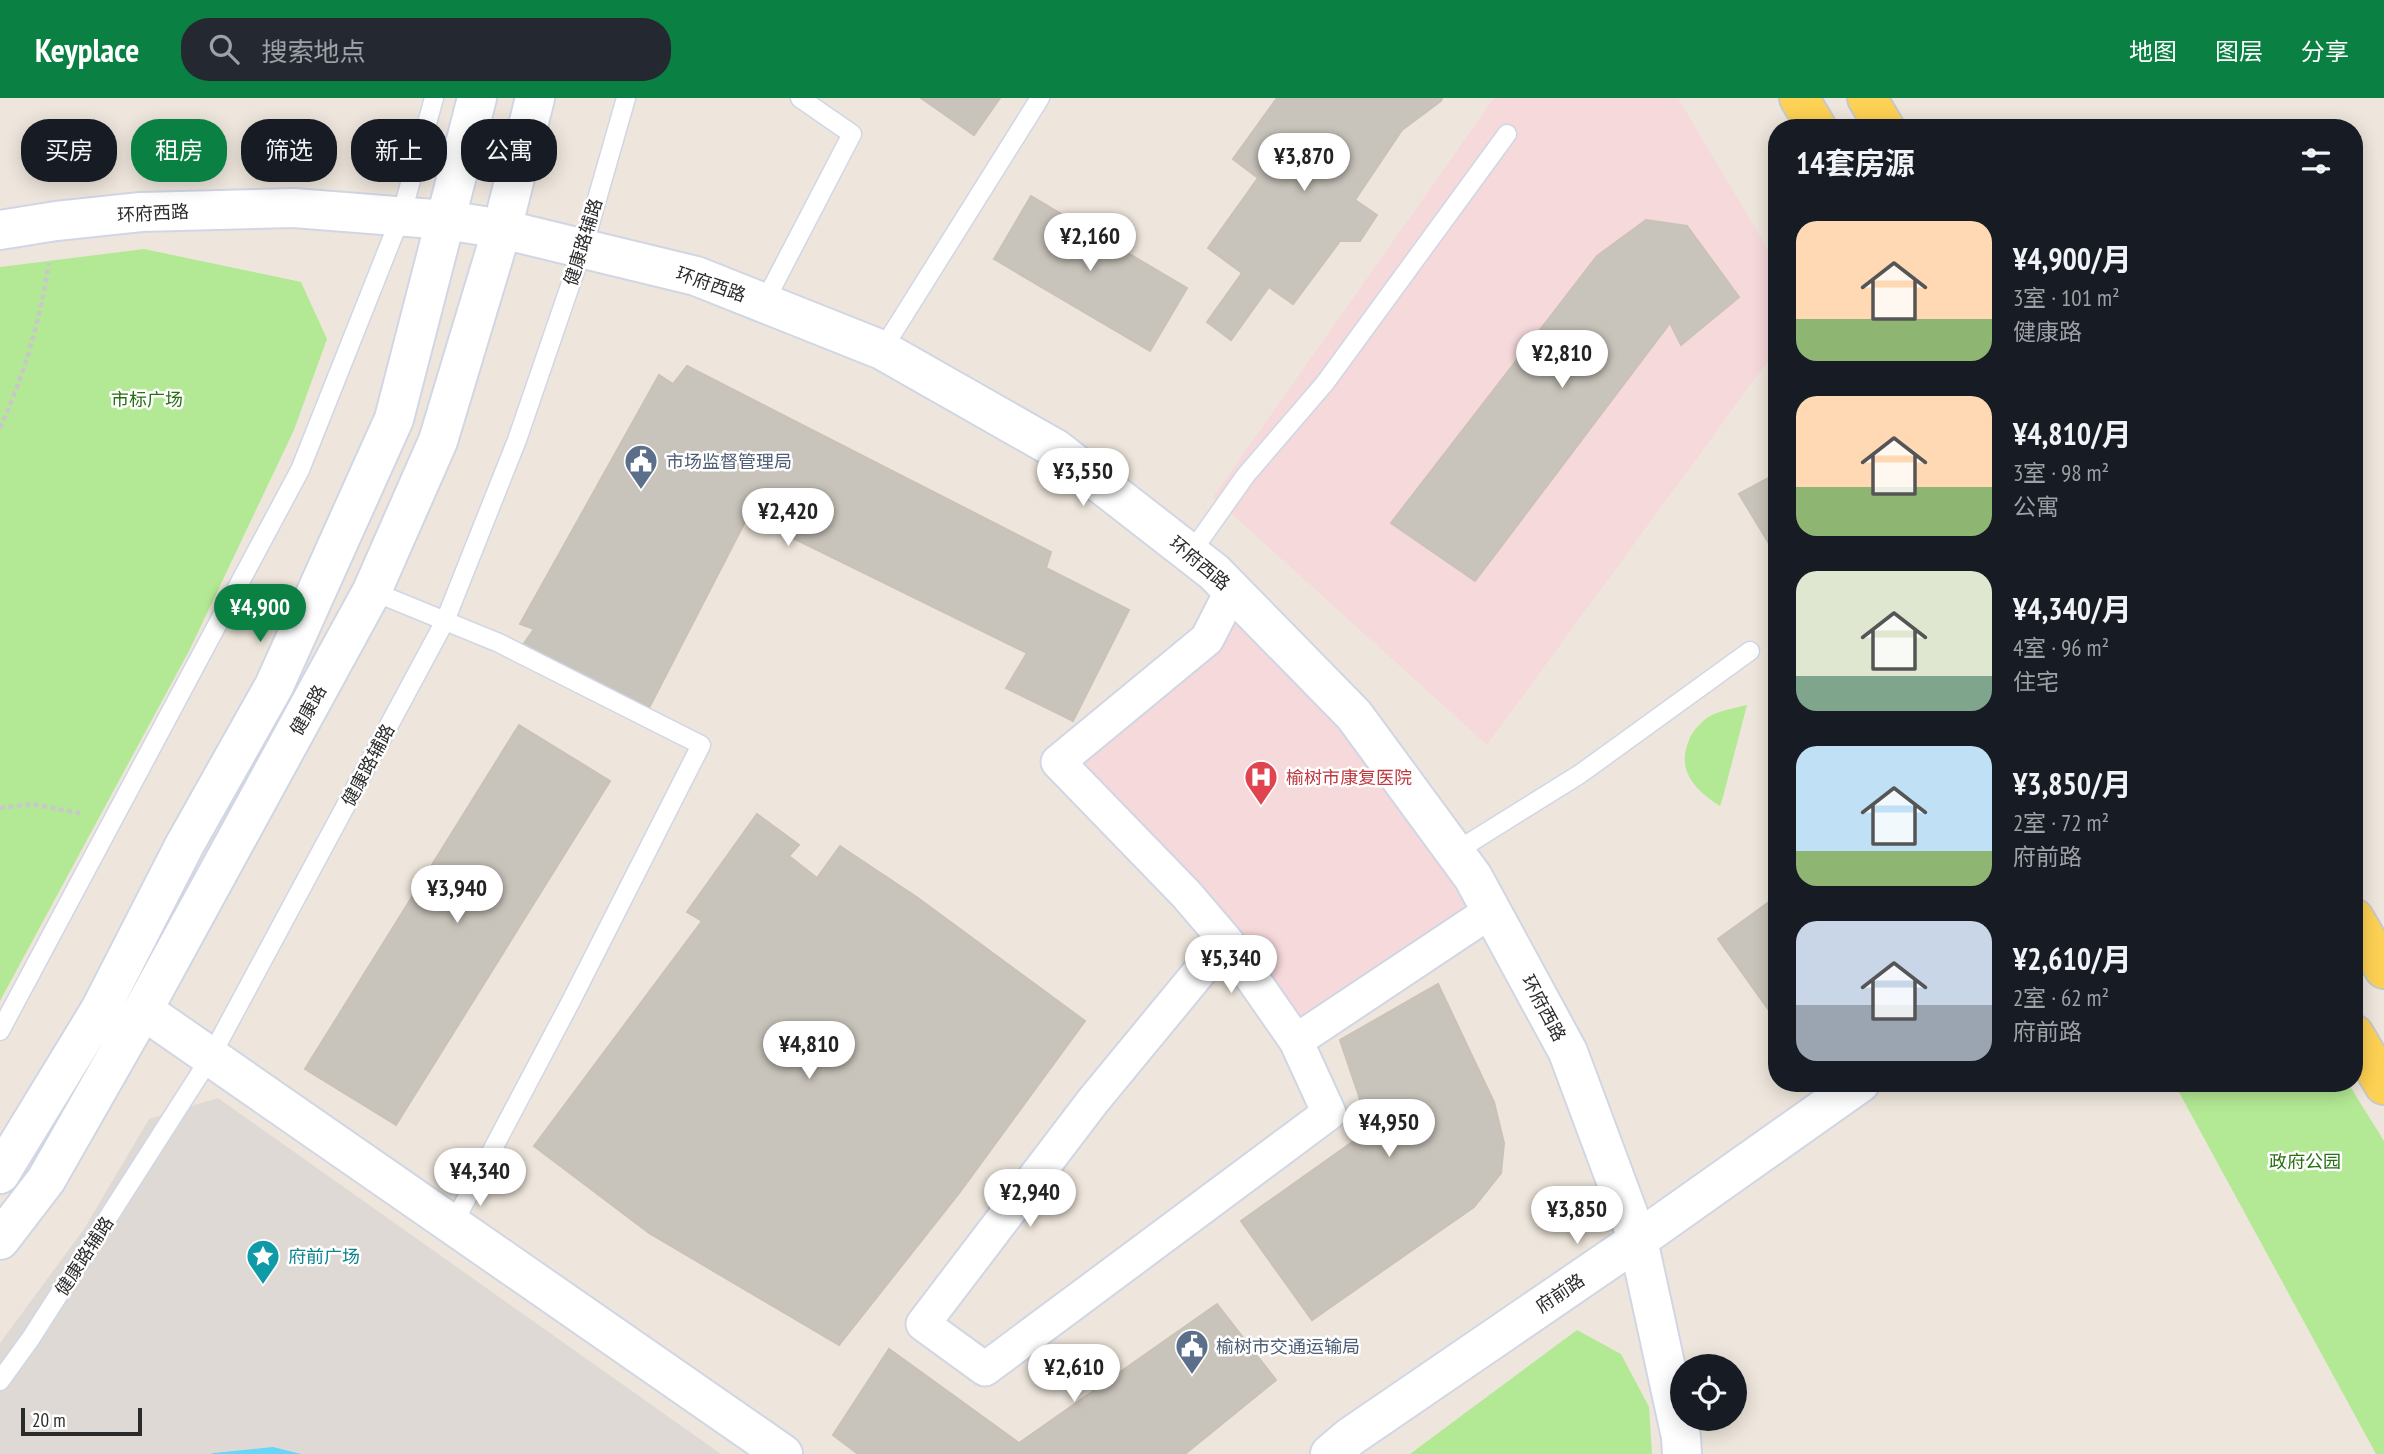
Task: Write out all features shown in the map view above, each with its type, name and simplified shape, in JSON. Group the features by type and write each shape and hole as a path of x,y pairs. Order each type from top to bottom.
{"main road":[{"path":"1799,98 1812,119"},
{"path":"1867,98 1880,119"},
{"path":"2363,933 2384,969"},
{"path":"2363,1049 2384,1085"}],"street":[{"path":"0,1174 100,1010 184,846 274,685 394,419 477,98"},
{"name":"健康路","path":"0,1240 46,1180 143,1010 372,591 438,441 502,229 536,98"},
{"name":"环府西路","path":"0,230 141,212 294,208 446,220 502,229 696,276 882,350 1056,450 1214,572 1232,590 1354,715 1473,877 1567,1052 1638,1240 1681,1437 1682,1454"},
{"path":"1227,942 1202,968 1093,1101 923,1324 985,1369 1329,1113 1296,1041 1227,942 1186,894 1058,762 1206,639 1232,590"},
{"path":"1296,1041 1491,911"},
{"path":"143,1010 783,1454"},
{"name":"府前路","path":"1330,1454 1350,1437 1638,1240 1847,1092"}],"lane":[{"path":"0,1031 300,470 401,216 435,98"},
{"name":"健康路辅路","path":"0,1381 31,1338 210,1058 445,621 517,440 583,248 626,98"},
{"path":"764,303 852,134 800,98"},
{"path":"882,350 1040,98"},
{"path":"1190,554 1246,475 1325,383 1507,134"},
{"path":"372,591 499,643 701,745 570,1003 452,1226"},
{"path":"1455,852 1580,774 1750,650"}],"path":[{"path":"0,428 21,380 40,317 56,221"}],"shaded area":[{"path":"1494,98 1678,98 1768,250 1768,361 1487,745 1213,497"},
{"name":"榆树市康复医院","path":"1232,590 1491,911 1296,1041 1058,762 1147,686"},
{"name":"府前广场","path":"218,1098 721,1454 0,1454 0,1343 84,1229 149,1119"}],"green space":[{"name":"市标广场","path":"144,249 301,282 327,339 294,430 189,651 0,1001 0,267"},
{"path":"1747,705 1720,806 1690,779 1685,761 1686,751 1692,733 1707,718"},
{"name":"政府公园","path":"2179,1092 2354,1092 2384,1141 2384,1454 2376,1454"},
{"path":"1577,1330 1621,1354 1649,1407 1652,1454 1410,1454"}],"water":[{"path":"273,1447 301,1454 211,1454 214,1453"}],"building":[{"path":"921,98 1000,98 974,135"},
{"path":"1277,98 1442,98 1402,130 1355,200 1377,215 1360,241 1340,241 1293,304 1269,287 1231,340 1207,322 1242,273 1208,248 1258,178 1233,159"},
{"path":"1031,196 1187,288 1150,351 994,259"},
{"path":"1646,220 1687,226 1739,297 1681,345 1670,323 1475,581 1391,523 1597,256"},
{"path":"687,366 1051,552 1046,568 1129,610 1073,721 1006,688 1027,653 748,516 648,710 520,649 534,629 520,624 659,375 673,384"},
{"path":"1768,478 1768,542 1739,494"},
{"path":"519,725 610,781 396,1125 305,1069"},
{"path":"757,814 799,845 789,856 817,878 840,846 918,898 1085,1021 960,1192 839,1345 649,1233 534,1146 702,921 687,912"},
{"path":"1768,903 1768,1009 1718,939"},
{"path":"1438,984 1494,1102 1504,1143 1501,1173 1474,1207 1312,1320 1241,1221 1372,1128 1340,1040"},
{"name":"榆树市交通运输局","path":"1217,1304 1276,1380 1185,1454 858,1454 833,1435 889,1349 1019,1443"}],"place":[{"name":"市场监督管理局","path":"641,491"},
{"name":"榆树市康复医院","path":"1261,807"},
{"name":"府前广场","path":"263,1286"},
{"name":"榆树市交通运输局","path":"1192,1376"}]}
